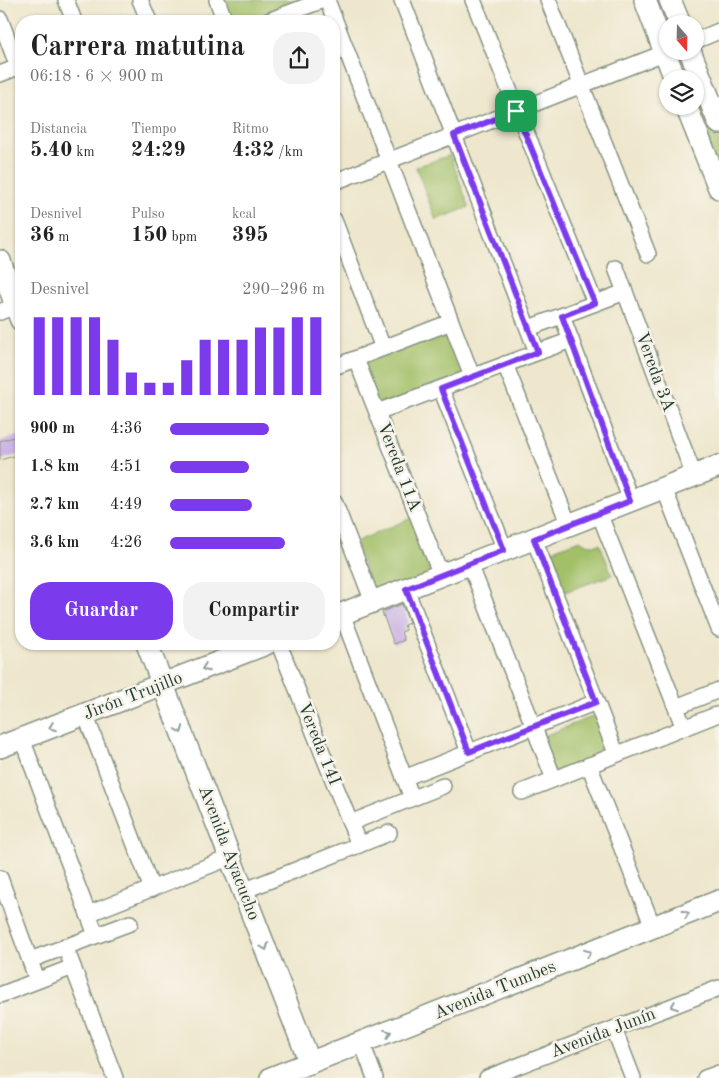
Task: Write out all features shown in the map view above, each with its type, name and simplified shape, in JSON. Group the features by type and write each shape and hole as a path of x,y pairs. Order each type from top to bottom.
{"street":[{"path":"66,0 72,15"},
{"path":"140,0 146,15"},
{"path":"216,0 222,15"},
{"path":"284,15 325,0 331,15"},
{"path":"402,0 538,352"},
{"path":"473,0 516,111 595,303"},
{"path":"548,0 648,254"},
{"path":"645,0 659,33"},
{"path":"670,0 676,15"},
{"path":"0,19 15,54"},
{"path":"704,37 719,31"},
{"path":"340,38 472,376"},
{"path":"340,180 659,55"},
{"path":"694,60 719,123"},
{"path":"0,74 15,68"},
{"path":"690,115 719,188"},
{"path":"340,236 383,348"},
{"path":"0,261 15,310"},
{"name":"Vereda 3A","path":"616,268 694,476"},
{"path":"529,328 625,292"},
{"path":"562,316 630,501"},
{"path":"340,366 451,322"},
{"path":"377,412 571,340"},
{"name":"Vereda 11A","path":"356,359 441,575"},
{"path":"505,364 568,525"},
{"path":"441,389 504,550"},
{"path":"340,615 719,466"},
{"path":"664,488 719,629"},
{"path":"599,513 684,728"},
{"path":"340,517 373,602"},
{"path":"534,539 616,753"},
{"path":"470,564 554,779"},
{"path":"406,589 469,752"},
{"path":"340,621 412,798"},
{"name":"Avenida Ayacucho","path":"149,650 310,1063"},
{"name":"Jirón Trujillo","path":"0,747 163,684 243,650"},
{"name":"Vereda 14I","path":"282,650 359,845"},
{"path":"676,706 719,690"},
{"path":"404,778 596,702"},
{"path":"86,714 152,889"},
{"path":"522,792 616,753 716,715"},
{"path":"22,739 96,935"},
{"path":"589,765 653,927"},
{"path":"350,823 443,786"},
{"path":"243,890 389,833"},
{"path":"88,914 231,857"},
{"path":"0,878 37,980"},
{"name":"Avenida Tumbes","path":"271,1078 719,901"},
{"path":"30,960 130,922"},
{"path":"65,946 115,1078"},
{"path":"0,994 73,967"},
{"name":"Avenida Junín","path":"487,1078 719,988"},
{"path":"614,1029 633,1078"},
{"path":"362,1043 375,1078"}],"green space":[{"path":"221,0 314,0 275,15 227,15"},
{"path":"704,111 719,140 719,172 698,115 704,115"},
{"path":"450,155 469,207 436,220 416,167"},
{"path":"449,327 467,375 379,408 361,359"},
{"path":"414,517 437,574 375,597 355,542"},
{"path":"580,540 589,545 600,544 612,575 565,592 550,551"},
{"path":"594,716 608,753 554,773 541,737"}],"building":[{"path":"15,437 15,456 0,460 0,441"},
{"path":"402,604 409,623 404,625 406,630 401,632 404,640 394,644 382,612"}],"route":[{"path":"516,111 595,303 562,316 630,501 534,539 596,702 469,752 406,589 504,550 441,389 538,352 454,135 516,111"}]}
